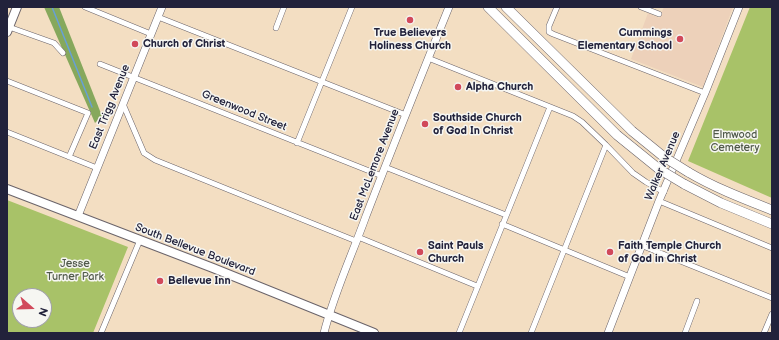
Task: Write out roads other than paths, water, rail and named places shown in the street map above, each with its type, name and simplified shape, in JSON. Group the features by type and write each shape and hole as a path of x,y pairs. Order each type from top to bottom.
{"highway":[{"path":"488,7 618,135 659,169 721,203 772,224"},
{"path":"506,7 632,131 664,157 714,186 772,210"}],"main road":[{"path":"8,30 17,7"},
{"name":"South Bellevue Boulevard","path":"7,189 212,268 374,333"}],"street":[{"path":"84,7 151,34"},
{"name":"East Trigg Avenue","path":"78,216 162,7"},
{"path":"276,28 284,7"},
{"path":"297,143 352,7"},
{"name":"East McLemore Avenue","path":"324,333 329,314 357,239 449,7"},
{"path":"557,7 549,26 549,32 705,93"},
{"path":"641,7 659,14"},
{"name":"Walker Avenue","path":"608,333 739,7"},
{"path":"158,17 406,115"},
{"path":"8,30 54,43 64,53"},
{"path":"428,58 573,116 582,122 606,144 633,173 664,192"},
{"name":"Greenwood Street","path":"100,64 382,176"},
{"path":"7,81 88,113 69,157"},
{"path":"123,104 144,153 155,160 477,286"},
{"path":"459,333 550,106"},
{"path":"7,132 97,168"},
{"path":"531,333 606,144"},
{"path":"385,167 506,215"},
{"path":"660,201 772,248"},
{"path":"502,224 630,277"},
{"path":"101,333 140,240"},
{"path":"642,246 772,298"},
{"path":"685,333 697,300"},
{"path":"764,333 772,314"}],"waterway":[{"path":"52,7 92,107"}],"place":[{"name":"True Believers Holiness Church","path":"410,20"},
{"name":"Cummings Elementary School","path":"680,39"},
{"name":"Church of Christ","path":"135,44"},
{"name":"Alpha Church","path":"458,87"},
{"name":"Southside Church of God In Christ","path":"425,124"},
{"name":"Saint Pauls Church","path":"420,252"},
{"name":"Faith Temple Church of God in Christ","path":"610,252"},
{"name":"Bellevue Inn","path":"160,281"}],"park label":[{"name":"Elmwood Cemetery","path":"735,141"},
{"name":"Jesse Turner Park","path":"75,270"}]}
